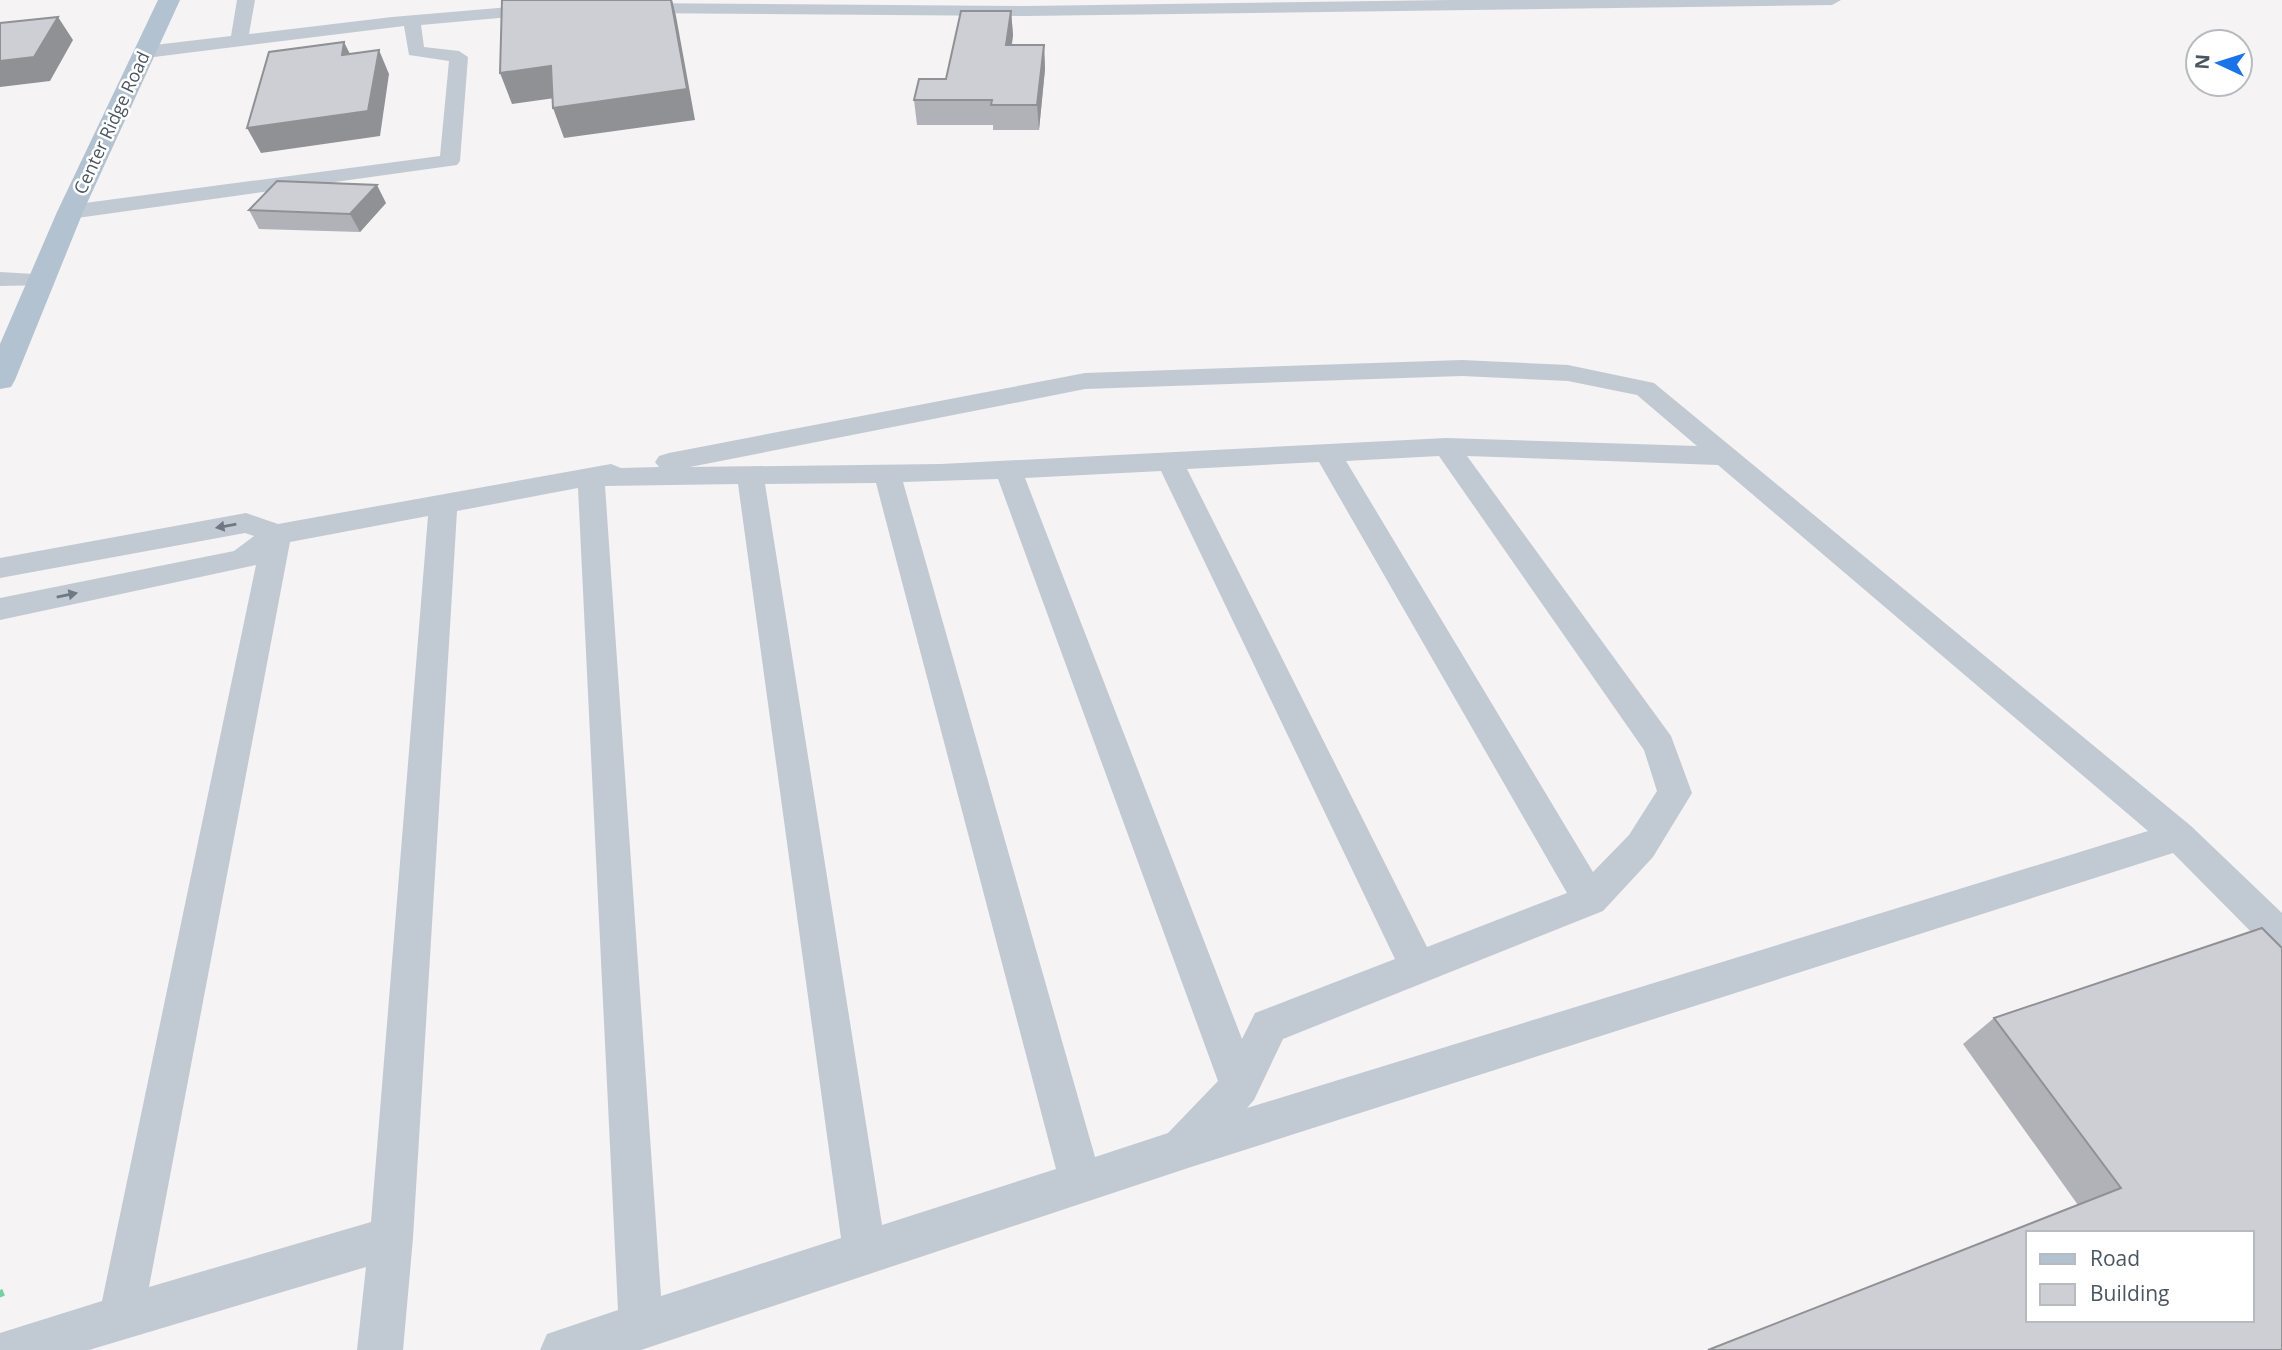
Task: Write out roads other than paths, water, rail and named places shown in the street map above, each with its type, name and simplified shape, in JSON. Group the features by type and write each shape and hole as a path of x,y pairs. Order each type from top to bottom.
{"main road":[{"name":"Center Ridge Road","path":"0,380 70,212 169,0"}],"lane":[{"path":"239,40 246,0"},
{"path":"620,8 732,4 1027,11 1832,0"},
{"path":"146,52 411,20 527,9 567,9"},
{"path":"70,212 450,161 458,57 415,51 411,20"},
{"path":"0,279 43,280"},
{"path":"0,609 243,560 277,534 591,477 1085,381 1318,370 1462,368 1568,373 1645,389 2179,836 2282,938"},
{"path":"1181,1150 1240,1086 1269,1026 1590,900 1641,846 1675,793 1659,746 1446,447"},
{"path":"591,477 1008,469 1446,447 1724,456"},
{"path":"1327,452 1590,900"},
{"path":"1169,460 1418,968"},
{"path":"1008,469 1240,1086"},
{"path":"887,473 1081,1182"},
{"path":"750,475 865,1253"},
{"path":"591,477 641,1327"},
{"path":"380,1350 391,1238 443,504"},
{"path":"0,568 246,523 277,534"},
{"path":"121,1316 277,534"},
{"path":"563,1350 641,1327 1181,1150 2179,836"},
{"path":"13,1350 391,1238"}]}
